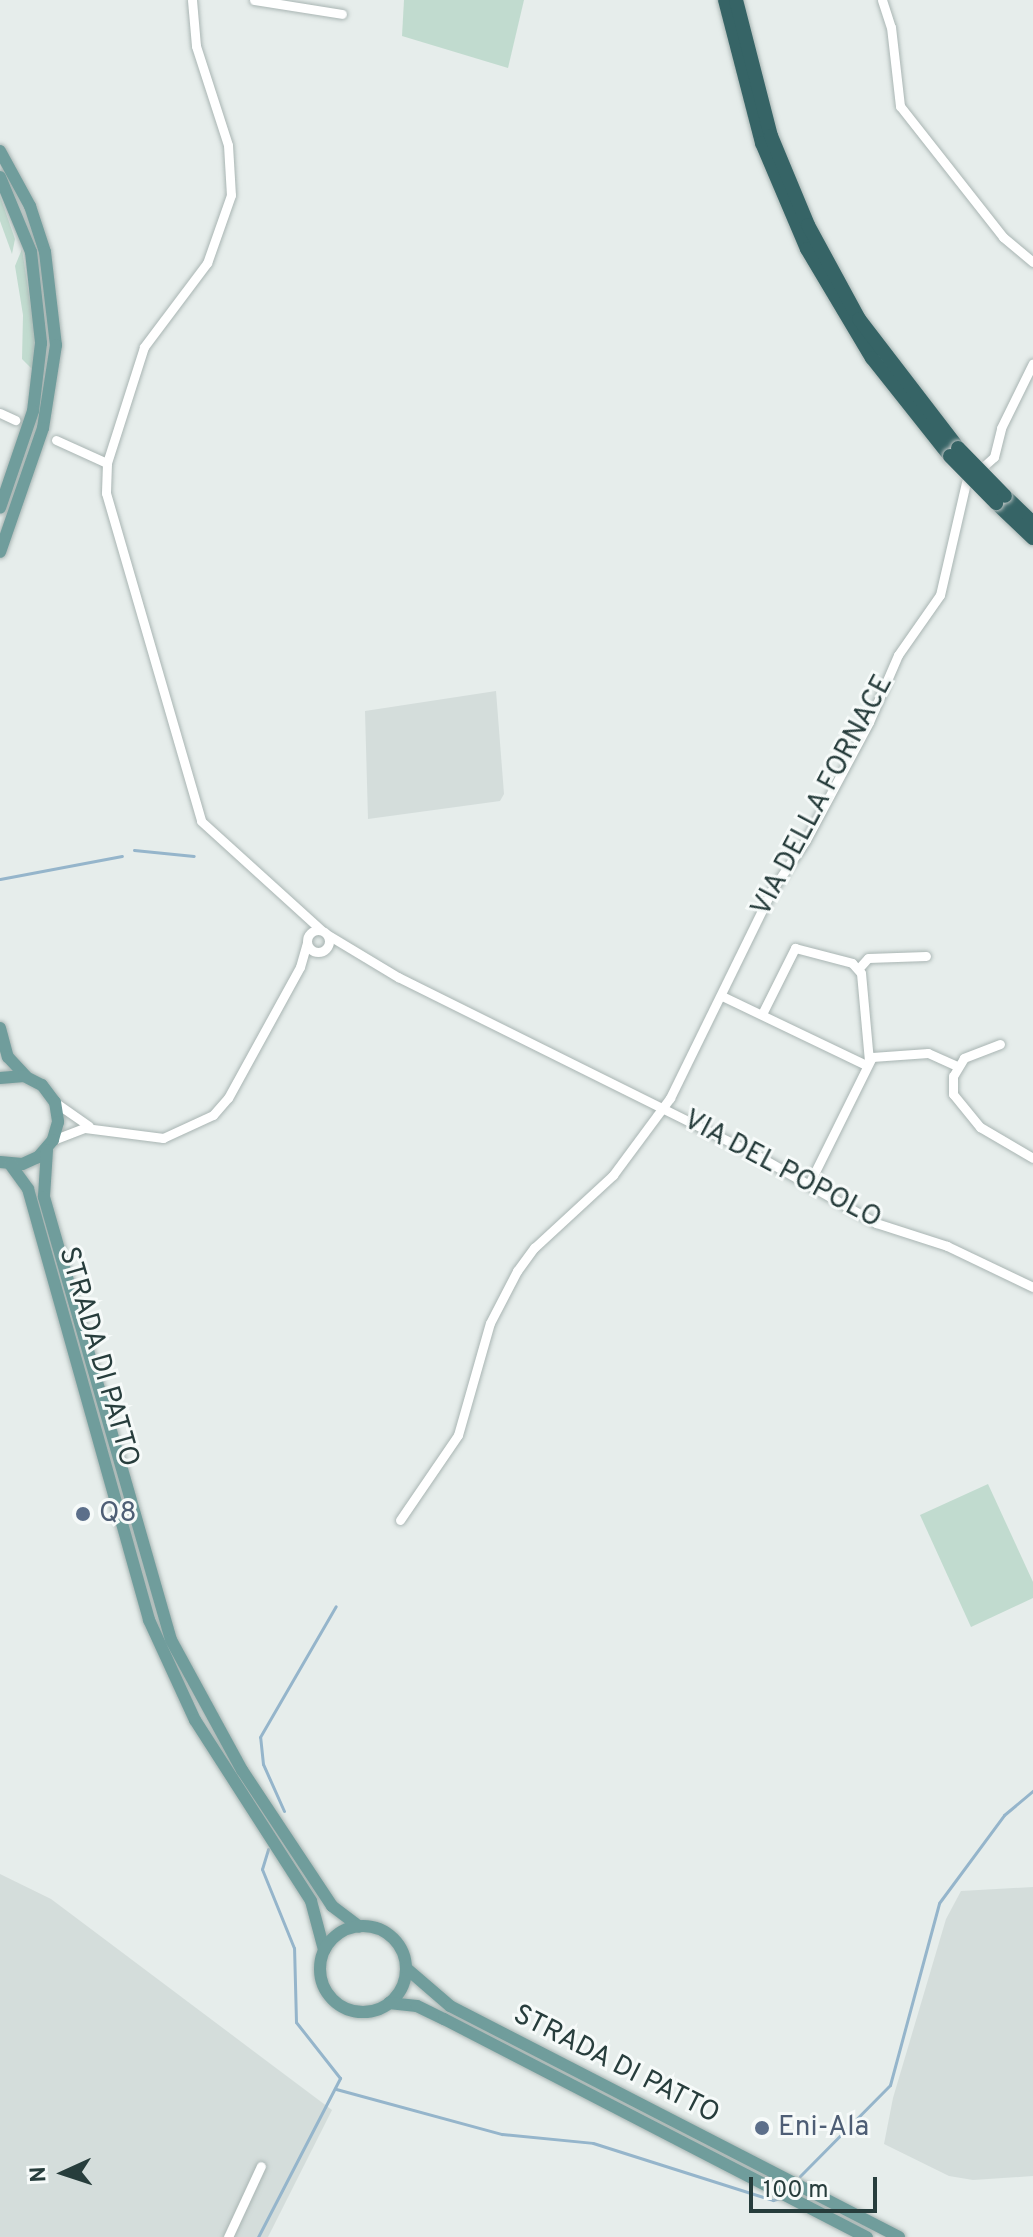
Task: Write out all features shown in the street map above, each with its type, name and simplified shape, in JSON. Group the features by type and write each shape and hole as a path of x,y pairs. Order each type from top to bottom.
{"highway":[{"path":"725,0 762,143 803,239 867,350 1033,538"},
{"path":"736,0 767,124 808,225 881,351 954,452"},
{"path":"1000,500 1033,523"}],"main road":[{"path":"0,151 26,197 45,252 56,345 43,428 0,552"},
{"path":"0,177 31,252 41,335 33,411 0,508"},
{"path":"0,1028 8,1057 52,1096"},
{"path":"0,1078 29,1078"},
{"name":"STRADA DI PATTO","path":"52,1096 58,1115 50,1145 44,1197 171,1640 242,1770 332,1906 359,1926 391,1937 406,1968 450,2006 899,2237"},
{"path":"5,1163 33,1160 50,1145"},
{"name":"STRADA DI PATTO","path":"5,1163 28,1189 149,1620 195,1720 311,1901 324,1950 320,1974 335,2002 366,2012 389,2003 417,2006 867,2237"},
{"path":"324,1950 338,1933 359,1926"},
{"path":"389,2003 401,1988 406,1968"}],"street":[{"path":"56,440 107,463 144,347 207,263 231,195 228,145 198,53 192,0"},
{"path":"254,0 342,14"},
{"path":"882,0 891,27 900,106 1003,237 1033,262"},
{"path":"985,465 994,457 1001,428 1033,363"},
{"path":"0,413 15,420"},
{"name":"VIA DEL POPOLO","path":"107,463 112,527 199,816 218,842 324,933 348,948 664,1106 876,1223 947,1246 1033,1287"},
{"name":"VIA DELLA FORNACE","path":"400,1520 458,1435 490,1323 517,1271 534,1248 613,1175 664,1106 722,996 772,890 806,840 869,722 898,655 940,595 966,482"},
{"path":"50,1145 74,1129 163,1138 213,1115 300,967 309,934 324,933 321,951"},
{"path":"307,943 321,951"},
{"path":"300,967 321,951 348,948"},
{"path":"762,1014 795,948 859,968"},
{"path":"868,1063 859,968 868,958 926,956"},
{"path":"722,996 868,1063"},
{"path":"1000,1044 974,1050 957,1066 953,1094 969,1118 992,1137 1033,1158"},
{"path":"809,1184 868,1063 880,1053 928,1053 957,1066"},
{"path":"52,1096 67,1115 96,1129"},
{"path":"228,2237 261,2166"}],"shaded area":[{"path":"496,691 504,794 500,801 368,819 365,711"},
{"path":"0,1874 51,1899 332,2110 268,2237 0,2237"},
{"path":"1033,1887 1033,2176 973,2180 949,2176 884,2144 893,2098 946,1919 961,1891"}],"green space":[{"path":"404,0 524,0 508,68 402,36"},
{"path":"0,196 15,239 12,254 0,221"},
{"path":"22,249 35,334 33,370 22,359 23,315 15,266"},
{"path":"988,1484 1033,1582 1033,1598 971,1627 920,1515"}],"waterway":[{"path":"134,850 194,856"},
{"path":"0,879 122,856"},
{"path":"284,1811 263,1764 260,1737 336,1606"},
{"path":"800,2176 890,2085 939,1903 1004,1815 1033,1791"},
{"path":"258,2237 340,2078 296,2022 294,1948 262,1869 268,1849"},
{"path":"336,2089 502,2134 593,2143 773,2200 780,2198"}],"place":[{"name":"Q8","path":"83,1514"},
{"name":"Eni-Ala","path":"762,2128"}]}
